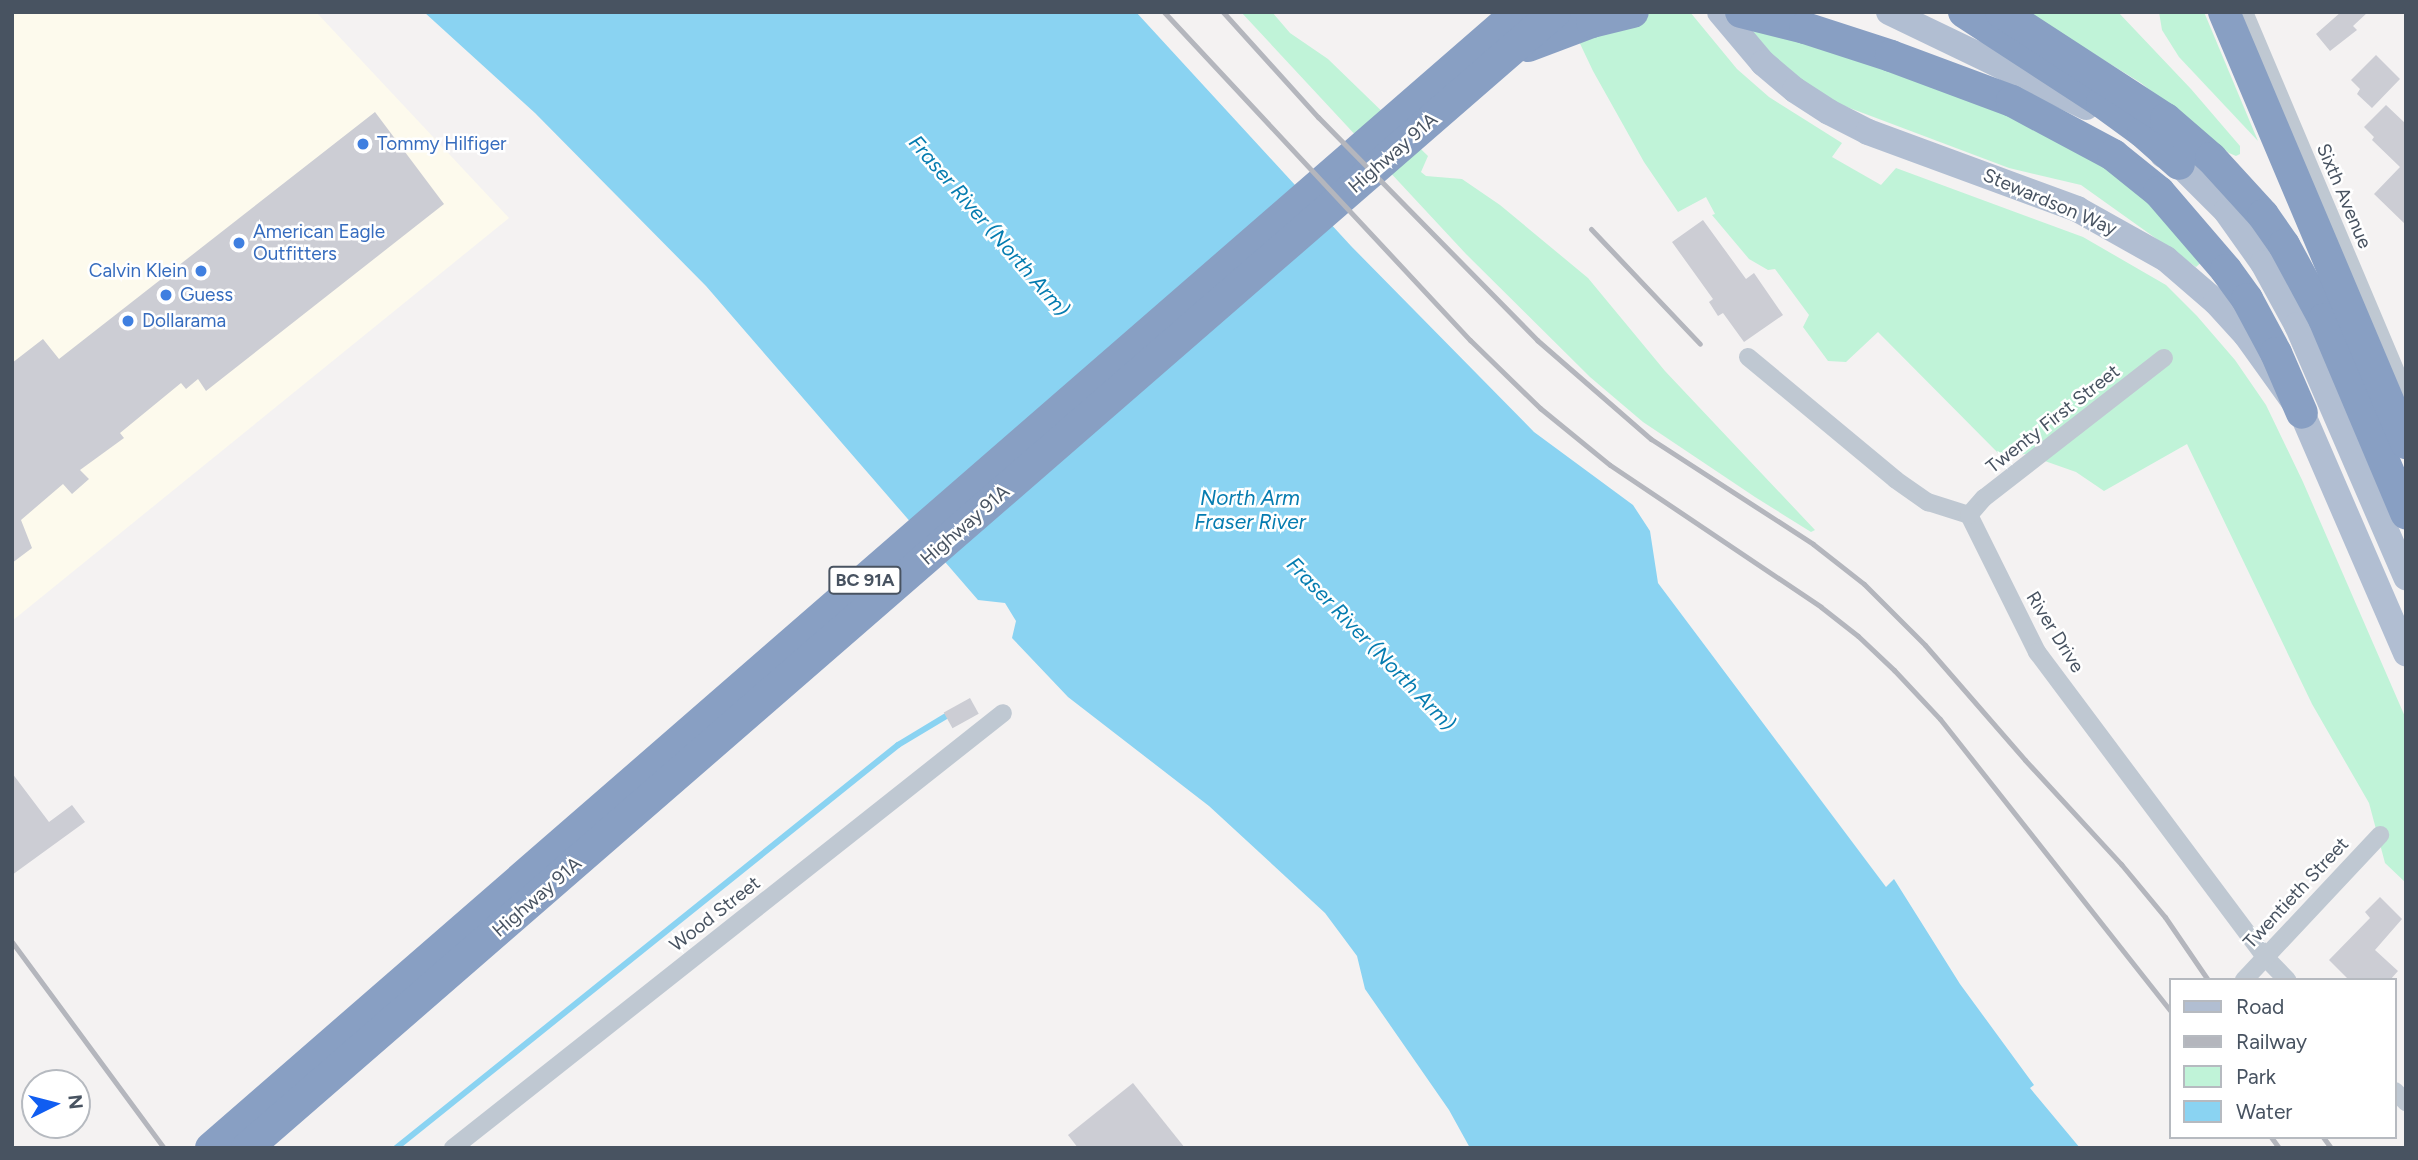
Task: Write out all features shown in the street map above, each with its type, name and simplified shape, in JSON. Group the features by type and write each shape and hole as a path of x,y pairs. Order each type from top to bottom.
{"highway":[{"name":"Highway 91A","path":"211,1148 1518,12"},
{"name":"Highway 91A","path":"247,1148 1555,12"},
{"path":"1508,54 1592,22 1633,12"},
{"path":"1741,12 1805,28 2012,101 2062,126 2136,173 2186,220 2247,299 2302,413"},
{"path":"1964,12 2102,102 2143,132 2179,164"},
{"path":"2001,12 2166,119 2211,158 2263,215 2284,245 2324,319 2406,513"},
{"path":"2224,12 2406,443"}],"main road":[{"name":"Stewardson Way","path":"1720,12 1763,63 1795,90 1829,112 1868,132 2077,209 2166,259 2216,302 2246,335 2302,413 2406,653"},
{"path":"1889,12 2068,96 2179,164 2225,211 2263,263 2297,325 2406,578"}],"street":[{"name":"Sixth Avenue","path":"2244,12 2406,396"},
{"path":"1748,357 1896,481 1928,502 1969,515"},
{"name":"Twenty First Street","path":"1969,515 1984,498 2164,358"},
{"name":"River Drive","path":"1969,515 2037,652 2265,957 2285,978"},
{"name":"Wood Street","path":"453,1148 1003,713"},
{"name":"Twentieth Street","path":"2246,978 2380,835"}],"shaded area":[{"path":"12,12 316,12 509,218 12,621"}],"green space":[{"path":"1241,12 1272,12 1290,33 1328,59 1428,156 1421,172 1426,176 1462,179 1500,205 1588,278 1665,371 1815,530 1811,532 1755,497 1643,422 1590,377 1466,254"},
{"path":"1565,12 1690,12 1737,69 1769,97 1842,143 1832,157 1881,185 1896,168 2083,237 2166,285 2197,316 2235,360 2266,405 2303,482 2406,719 2406,883 2385,863 2369,803 2312,704 2187,444 2104,491 2076,472 2025,454 2002,457 1878,332 1846,362 1828,361 1803,327 1809,315 1775,269 1768,270 1749,259 1712,215 1715,214 1706,197 1678,212 1644,162 1593,71"},
{"path":"1736,12 1812,12 1810,15 1918,80 2013,117 2092,158 2131,186 2205,259 2196,267 2081,185 2009,168 1839,104 1792,75 1763,49"},
{"path":"2026,12 2118,12 2191,89 2240,146 2240,154 2236,156 2229,153 2141,83"},
{"path":"2159,12 2204,12 2258,141 2179,57 2162,30"}],"water":[{"name":"North Arm Fraser River","path":"424,12 1136,12 1351,246 1534,432 1633,505 1650,531 1658,583 1886,887 1894,879 1960,984 2034,1085 2030,1088 2080,1148 1470,1148 1449,1110 1365,989 1357,956 1325,913 1209,806 1068,697 1012,638 1016,621 1005,603 978,600 706,286 535,113"}],"building":[{"path":"2341,12 2368,12 2353,26 2357,30 2330,51 2316,34"},
{"path":"2376,55 2400,79 2372,108 2357,94 2360,89 2351,80"},
{"path":"2386,105 2406,124 2406,225 2374,194 2400,167 2372,140 2374,137 2364,127"},
{"path":"375,112 444,204 206,391 198,379 186,389 181,383 120,433 124,438 80,470 89,479 72,494 63,484 21,520 32,548 12,563 12,363 43,339 59,359"},
{"path":"1703,220 1746,279 1754,273 1783,315 1744,342 1723,313 1718,316 1709,302 1713,299 1672,242"},
{"path":"970,698 979,714 952,728 944,713"},
{"path":"12,773 49,822 72,805 85,822 12,875"},
{"path":"2380,897 2402,919 2375,950 2398,971 2392,978 2347,978 2329,960 2370,918 2365,912"},
{"path":"1133,1083 1185,1148 1078,1148 1068,1135"}],"waterway":[{"path":"396,1148 898,745 946,716"}],"railway":[{"path":"1164,12 1470,340 1540,408 1610,465 1821,607 1858,636 1894,670 1940,719 2170,1010"},
{"path":"1223,12 1318,117 1537,340 1651,439 1813,544 1864,584 1925,645 2025,760 2121,864 2165,917 2207,978"},
{"path":"1591,229 1700,344"},
{"path":"12,942 164,1148"},
{"path":"2272,1139 2279,1148"},
{"path":"2324,1139 2331,1148"}],"place":[{"name":"Tommy Hilfiger","path":"363,144"},
{"name":"American Eagle Outfitters","path":"239,243"},
{"name":"Calvin Klein","path":"201,271"},
{"name":"Guess","path":"166,295"},
{"name":"Dollarama","path":"128,321"}],"water label":[{"name":"Fraser River (North Arm)","path":"989,226"},
{"name":"Fraser River (North Arm)","path":"1371,644"}]}
